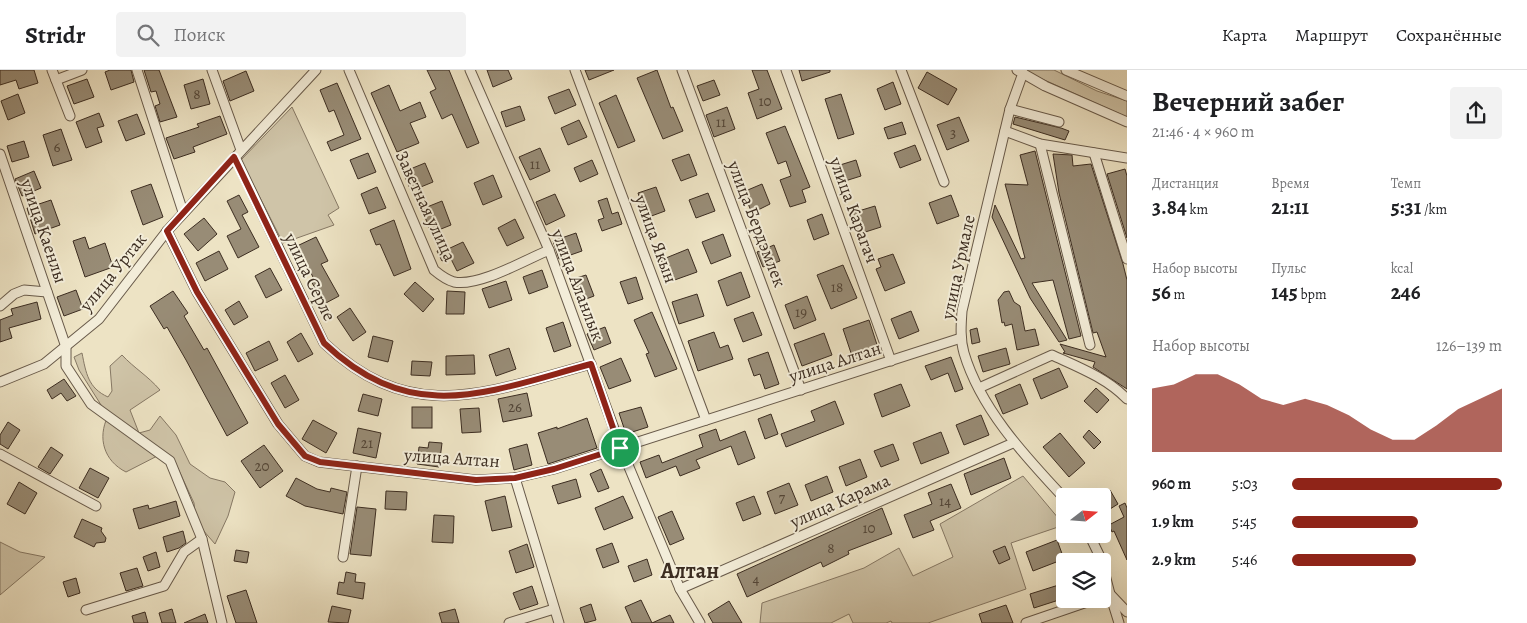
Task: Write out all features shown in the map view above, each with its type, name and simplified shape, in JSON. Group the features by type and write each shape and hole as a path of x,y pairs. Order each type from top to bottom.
{"street":[{"path":"52,70 70,116"},
{"path":"56,80 82,70"},
{"path":"137,70 183,212"},
{"path":"212,70 241,150"},
{"name":"улица Уртак","path":"0,382 44,364 98,319 183,212 316,70"},
{"name":"Заветная улица","path":"349,70 434,270 453,282 465,283 478,280 549,250"},
{"name":"улица Аланлык","path":"470,70 549,250 620,448 680,589 700,623"},
{"name":"улица Якын","path":"575,70 706,420"},
{"name":"улица Бердэмлек","path":"682,70 801,390"},
{"name":"улица Карагач","path":"786,70 891,360"},
{"path":"901,70 944,182"},
{"path":"1066,70 1127,96"},
{"path":"1020,72 1100,112 1127,122"},
{"name":"улица Урмале","path":"1020,72 962,311 961,338 964,353 979,388 1014,443 1056,490"},
{"path":"1010,109 1059,122"},
{"path":"1005,131 1040,144 1127,158"},
{"path":"1040,144 1090,345"},
{"path":"1094,153 1127,259"},
{"name":"улица Каенлы","path":"0,154 66,347 66,366 91,404 170,461 202,539 222,623"},
{"name":"улица Серле","path":"234,157 324,343 342,360 363,374 384,385 410,393 446,397 490,392 591,364"},
{"name":"улица Алтан","path":"167,231 197,292 278,424 305,456 320,462 476,480 515,478 554,469 961,338"},
{"path":"0,306 14,294 24,290 47,292"},
{"path":"979,388 1052,355 1092,373 1120,391 1127,399"},
{"name":"улица Карама","path":"680,589 1014,443"},
{"path":"0,454 96,506"},
{"path":"343,557 357,466"},
{"path":"515,478 559,623"},
{"path":"86,610 164,586 184,552 202,539"},
{"path":"1111,599 1127,612"},
{"path":"1111,606 1119,623"},
{"path":"1026,623 1070,608"},
{"path":"510,623 554,609"}],"shaded area":[{"path":"1022,70 1054,70 1097,91 1127,101 1127,117"},
{"path":"292,107 339,208 328,215 334,225 283,243 241,160"},
{"path":"82,353 89,379 96,389 108,397 112,391 110,366 122,355 151,380 160,390 130,410 139,433 150,430 160,416 176,435 190,464 210,478 225,482 235,492 228,516 215,544 196,522 194,503 175,462 165,452 126,472 112,462 103,440 103,432 108,416 79,370 74,357"},
{"path":"1023,476 1056,515 1056,528 1011,543 1026,589 928,623 892,623 891,621 886,623 853,623 849,614 831,623 760,623 762,603 864,568 899,548 913,576 953,557 940,524"},
{"path":"0,542 20,552 45,557 0,595"}],"building":[{"path":"0,70 34,70 38,83 19,89 16,80 0,85"},
{"path":"110,70 131,70 134,82 111,90 105,72"},
{"path":"144,70 159,70 177,117 160,122 155,106 160,104 156,91 151,92"},
{"path":"427,70 449,70 479,143 467,148 452,114 442,119 430,92 436,89"},
{"path":"487,70 508,70 512,79 493,87"},
{"path":"585,70 614,70 589,80"},
{"path":"657,70 671,108 673,107 683,131 663,139 637,78"},
{"path":"752,70 767,70 782,109 757,119 748,93 759,89"},
{"path":"799,70 830,70 830,72 802,81"},
{"path":"246,71 254,91 230,101 223,81"},
{"path":"927,72 957,89 948,105 918,88"},
{"path":"87,79 94,97 74,104 67,86"},
{"path":"203,79 210,104 191,109 184,85"},
{"path":"714,80 720,95 703,101 697,86"},
{"path":"893,82 901,104 885,110 877,89"},
{"path":"337,83 361,139 331,151 327,142 344,135 334,110 329,112 320,90"},
{"path":"389,85 400,111 420,102 426,117 410,123 419,143 397,152 371,93"},
{"path":"569,89 576,105 555,114 548,97"},
{"path":"18,94 25,113 8,120 1,101"},
{"path":"841,94 854,134 838,139 825,99"},
{"path":"616,95 635,141 618,148 599,103"},
{"path":"520,106 525,120 506,127 501,112"},
{"path":"727,107 735,129 714,137 706,115"},
{"path":"99,113 104,126 97,128 102,142 86,148 76,122"},
{"path":"137,114 145,134 126,141 118,121"},
{"path":"220,116 227,134 193,147 195,152 174,159 166,138 199,127 197,124"},
{"path":"959,117 969,141 947,150 937,125"},
{"path":"1015,117 1069,131 1065,140 1013,124"},
{"path":"579,120 587,137 568,145 561,128"},
{"path":"902,122 906,134 888,139 884,128"},
{"path":"785,126 810,187 802,190 806,202 790,207 780,180 791,176 786,161 778,164 766,133"},
{"path":"61,129 72,160 53,166 43,135"},
{"path":"24,141 29,157 12,162 7,146"},
{"path":"915,145 921,160 900,168 894,153"},
{"path":"540,148 550,171 530,180 519,157"},
{"path":"1035,151 1081,336 1069,339 1053,280 1032,283 1067,340 1059,342 1030,298 992,217 995,205 1021,259 1025,258 1005,184 1028,185 1020,155"},
{"path":"368,153 376,172 358,179 350,160"},
{"path":"689,154 697,175 681,181 672,160"},
{"path":"1053,154 1072,155 1073,166 1091,164 1123,264 1127,280 1127,389 1093,367 1095,362 1063,353 1065,352 1060,344 1106,357 1097,332 1093,333 1059,193"},
{"path":"592,160 598,174 580,182 574,168"},
{"path":"856,160 861,176 845,181 840,165"},
{"path":"425,163 433,182 411,191 403,172"},
{"path":"1125,169 1127,176 1127,238 1107,174"},
{"path":"34,171 41,188 22,196 15,179"},
{"path":"493,175 502,197 483,205 474,183"},
{"path":"151,184 163,217 143,225 131,191"},
{"path":"762,184 770,204 752,213 743,192"},
{"path":"377,187 386,208 369,214 361,194"},
{"path":"656,187 665,211 646,218 638,193"},
{"path":"708,193 715,211 696,218 689,200"},
{"path":"555,194 565,216 546,225 536,202"},
{"path":"239,195 248,212 242,215 259,247 238,258 227,236 241,229 227,201"},
{"path":"951,195 959,216 937,224 929,203"},
{"path":"607,198 612,214 618,212 622,224 602,231 598,220 604,218 598,201"},
{"path":"51,200 60,225 35,234 27,208"},
{"path":"442,201 451,225 431,233 422,209"},
{"path":"875,206 881,227 859,234 852,213"},
{"path":"822,214 829,234 814,240 807,220"},
{"path":"204,218 217,234 198,251 184,234"},
{"path":"515,219 524,238 507,246 498,228"},
{"path":"394,220 411,269 394,276 380,244 376,245 370,230"},
{"path":"576,233 582,251 559,259 553,241"},
{"path":"723,234 731,256 711,264 702,242"},
{"path":"85,237 89,249 105,243 113,267 85,277 73,241"},
{"path":"316,237 328,261 321,264 339,296 324,304 311,281 314,279 297,246"},
{"path":"463,242 474,263 457,271 450,257 442,261 437,251 447,246 448,249"},
{"path":"774,245 780,261 763,267 757,252"},
{"path":"688,249 697,272 669,282 661,260"},
{"path":"219,251 228,269 205,281 196,263"},
{"path":"893,254 905,283 885,291 876,269 881,267 878,259"},
{"path":"843,265 857,298 831,309 817,275"},
{"path":"270,268 282,290 266,298 255,276"},
{"path":"542,270 548,287 529,294 523,277"},
{"path":"741,272 750,297 727,306 718,281"},
{"path":"586,275 594,296 578,302 570,280"},
{"path":"636,277 643,299 628,304 620,282"},
{"path":"506,281 512,300 489,308 482,289"},
{"path":"415,282 434,299 423,312 404,294"},
{"path":"76,290 83,309 64,316 57,297"},
{"path":"173,291 188,313 184,316 204,350 207,348 248,423 227,436 167,327 164,329 150,306"},
{"path":"447,291 465,292 464,314 446,314"},
{"path":"1009,291 1014,302 1020,306 1025,331 1035,329 1039,345 1017,350 1012,324 1005,326 1004,322 1002,323 998,300 1004,292"},
{"path":"697,294 704,316 679,324 672,302"},
{"path":"807,296 816,320 794,329 785,305"},
{"path":"239,301 248,317 234,325 225,310"},
{"path":"37,302 41,319 9,328 12,338 0,342 0,320 13,315 11,309"},
{"path":"350,308 366,332 353,341 337,317"},
{"path":"911,311 919,331 899,339 891,319"},
{"path":"652,312 677,369 655,377 646,354 649,353 634,320"},
{"path":"753,312 762,335 743,342 734,319"},
{"path":"869,320 880,354 854,362 843,329"},
{"path":"563,322 571,346 554,352 546,328"},
{"path":"605,327 611,343 594,350 587,334"},
{"path":"977,328 980,342 972,344 970,330"},
{"path":"714,332 720,348 728,345 733,359 698,371 688,341"},
{"path":"301,333 313,354 298,362 287,342"},
{"path":"824,333 832,355 802,366 794,344"},
{"path":"373,336 393,341 388,362 368,357"},
{"path":"269,341 278,360 255,371 246,353"},
{"path":"509,348 516,369 496,376 489,355"},
{"path":"1006,348 1010,364 983,372 978,356"},
{"path":"768,352 779,384 765,389 760,374 754,376 748,359"},
{"path":"474,355 475,374 446,375 446,356"},
{"path":"951,357 963,389 955,392 948,373 931,380 925,366"},
{"path":"621,358 631,381 609,389 600,367"},
{"path":"412,361 432,362 430,376 411,375"},
{"path":"1059,368 1068,387 1041,399 1033,379"},
{"path":"285,375 299,400 285,408 271,383"},
{"path":"64,379 76,396 67,401 61,393 52,399 47,390"},
{"path":"901,384 910,406 882,417 874,394"},
{"path":"1020,384 1028,404 1003,414 995,395"},
{"path":"1096,388 1109,400 1097,413 1084,401"},
{"path":"527,393 532,416 503,422 498,399"},
{"path":"363,394 382,399 378,416 358,411"},
{"path":"835,401 844,424 786,447 781,434 815,421 811,411"},
{"path":"412,407 432,407 432,428 412,428"},
{"path":"641,407 648,427 626,434 619,413"},
{"path":"479,408 481,432 462,433 460,409"},
{"path":"771,414 778,434 765,439 758,419"},
{"path":"981,415 989,435 964,445 956,425"},
{"path":"587,418 597,448 548,464 538,433 557,427 557,429"},
{"path":"313,420 337,433 326,453 302,439"},
{"path":"8,422 20,430 8,449 0,444 0,435"},
{"path":"358,428 381,433 376,458 353,453"},
{"path":"716,429 720,441 745,431 755,458 738,465 731,446 696,460 700,468 680,476 676,466 646,478 640,462 659,455 662,463 703,447 699,435"},
{"path":"1089,430 1101,442 1094,449 1083,437"},
{"path":"941,432 949,453 921,464 913,443"},
{"path":"1060,433 1085,463 1069,477 1043,447"},
{"path":"429,442 442,443 439,467 417,464 419,447 428,448"},
{"path":"527,444 532,465 514,470 509,449"},
{"path":"893,444 899,460 881,467 874,451"},
{"path":"264,445 283,471 260,488 241,461"},
{"path":"51,447 63,455 50,474 38,467"},
{"path":"1004,458 1011,478 971,495 964,474"},
{"path":"860,459 867,477 846,486 839,467"},
{"path":"90,468 109,478 98,498 79,488"},
{"path":"601,469 609,488 598,492 590,474"},
{"path":"827,476 833,492 811,501 805,485"},
{"path":"296,478 317,489 330,492 331,488 347,492 343,514 305,506 286,496"},
{"path":"576,479 581,497 558,504 552,486"},
{"path":"19,482 37,493 25,514 7,504"},
{"path":"789,483 798,505 775,514 767,492"},
{"path":"951,484 961,508 930,521 934,530 913,538 904,515 932,504 928,493"},
{"path":"386,491 407,492 406,510 385,509"},
{"path":"1111,492 1118,504 1111,508"},
{"path":"505,496 512,527 492,531 485,501"},
{"path":"623,496 633,518 604,530 595,508"},
{"path":"754,496 761,514 743,521 736,503"},
{"path":"176,501 180,516 139,529 133,509 148,505 149,509"},
{"path":"1125,503 1127,508 1127,560 1114,531 1112,532 1111,530 1111,524 1124,517 1119,506"},
{"path":"357,507 376,509 371,556 350,554"},
{"path":"882,508 892,534 848,551 849,554 823,567 821,562 747,597 737,574"},
{"path":"672,511 684,539 670,545 658,517"},
{"path":"434,515 454,516 453,543 432,542"},
{"path":"82,519 102,528 101,531 106,538 105,542 96,543 94,547 74,537"},
{"path":"183,531 186,543 179,548 167,552 163,537"},
{"path":"1056,540 1062,553 1056,553 1056,562 1033,571 1026,552"},
{"path":"612,543 619,562 603,568 596,549"},
{"path":"527,544 534,567 516,573 509,551"},
{"path":"1005,546 1010,559 999,564 993,551"},
{"path":"236,550 249,552 247,563 234,561"},
{"path":"156,552 160,567 148,571 143,557"},
{"path":"647,559 652,575 634,582 628,566"},
{"path":"137,568 143,586 126,591 120,573"},
{"path":"346,572 356,574 355,582 365,583 363,599 337,594 339,582 344,583"},
{"path":"76,578 80,593 68,597 63,582"},
{"path":"532,586 538,604 520,610 513,593"},
{"path":"1056,586 1056,601 1034,608 1030,594"},
{"path":"246,590 257,623 236,623 227,596"},
{"path":"641,600 652,623 632,623 625,607"},
{"path":"729,601 742,623 713,623 708,614"},
{"path":"591,604 596,620 585,623 580,608"},
{"path":"1006,605 1013,623 982,623 979,614"},
{"path":"332,606 351,610 348,623 328,622"},
{"path":"172,609 176,623 162,623 159,613"},
{"path":"455,609 459,623 442,623 439,613"},
{"path":"145,612 148,623 134,623 132,616"},
{"path":"205,614 208,623 184,623"},
{"path":"670,615 674,623 652,623"}],"district":[{"name":"Алтан","path":"690,571"}],"route":[{"path":"234,157 324,343 342,360 384,385 410,393 446,397 490,392 591,364 620,448 554,469 515,478 476,480 320,462 305,456 278,424 197,292 167,231 234,157"}]}
